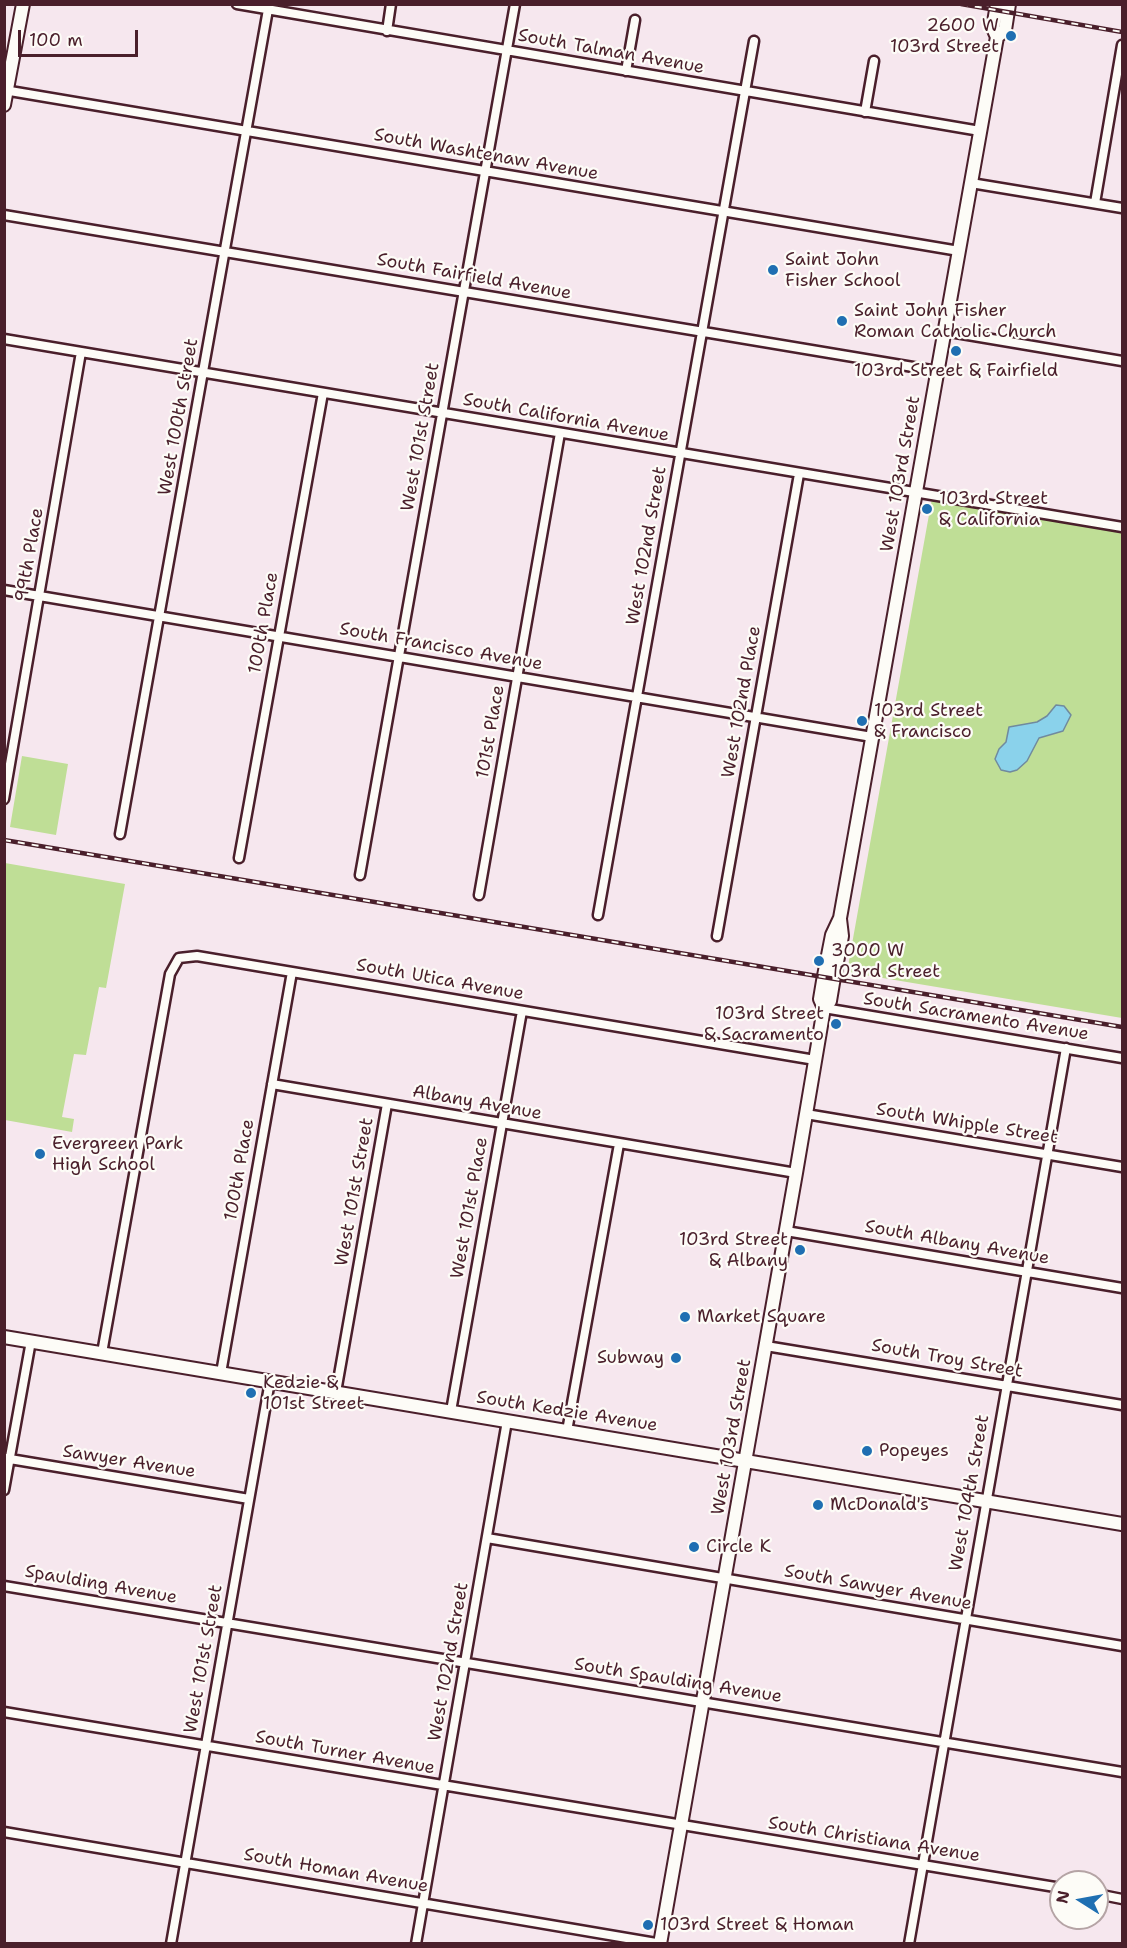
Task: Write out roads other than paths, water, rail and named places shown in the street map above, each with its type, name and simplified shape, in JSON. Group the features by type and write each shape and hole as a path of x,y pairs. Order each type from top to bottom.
{"main road":[{"path":"4,105 22,4"},
{"name":"West 103rd Street","path":"661,1943 824,1008 820,999 831,935 840,918 997,37 993,28 997,4"},
{"name":"West 103rd Street","path":"997,37 1005,30 1009,4"},
{"name":"South Kedzie Avenue","path":"4,1337 1122,1524"}],"street":[{"name":"South Talman Avenue","path":"237,4 269,7 387,31 980,131"},
{"path":"387,31 391,4"},
{"name":"West 101st Street","path":"360,875 515,4"},
{"name":"West 100th Street","path":"120,834 269,7"},
{"path":"626,71 635,20"},
{"name":"West 102nd Street","path":"598,915 754,41"},
{"path":"1095,203 1122,45"},
{"path":"865,112 874,61"},
{"name":"South Washtenaw Avenue","path":"6,90 959,251"},
{"path":"971,183 1122,208"},
{"name":"South Fairfield Avenue","path":"4,215 937,371"},
{"path":"944,331 1122,362"},
{"name":"South California Avenue","path":"4,339 1122,527"},
{"name":"99th Place","path":"4,799 81,352"},
{"name":"100th Place","path":"239,858 323,393"},
{"name":"101st Place","path":"479,895 560,433"},
{"name":"West 102nd Place","path":"717,936 799,474"},
{"name":"South Francisco Avenue","path":"4,590 872,737"},
{"name":"South Utica Avenue","path":"102,1353 170,975 179,958 197,956 815,1060"},
{"name":"100th Place","path":"221,1373 292,972"},
{"name":"South Sacramento Avenue","path":"824,1008 1122,1058"},
{"name":"West 101st Place","path":"451,1411 522,1011"},
{"name":"West 104th Street","path":"909,1944 1066,1048"},
{"name":"Albany Avenue","path":"272,1084 796,1173"},
{"name":"West 101st Street","path":"336,1392 387,1104"},
{"name":"South Whipple Street","path":"806,1114 1122,1167"},
{"path":"567,1431 619,1144"},
{"name":"South Albany Avenue","path":"786,1231 1122,1288"},
{"path":"4,1490 7,1459 31,1341"},
{"name":"South Troy Street","path":"766,1346 1122,1405"},
{"name":"West 101st Street","path":"171,1944 270,1381"},
{"name":"West 102nd Street","path":"416,1944 507,1421"},
{"name":"Sawyer Avenue","path":"7,1459 249,1498"},
{"name":"South Sawyer Avenue","path":"487,1538 1122,1646"},
{"name":"Spaulding Avenue","path":"4,1586 227,1623"},
{"name":"South Spaulding Avenue","path":"227,1623 1122,1772"},
{"name":"South Turner Avenue","path":"4,1712 681,1825"},
{"name":"South Christiana Avenue","path":"681,1825 1049,1886"},
{"name":"South Homan Avenue","path":"4,1832 661,1943"}],"water":[{"path":"1056,705 1064,706 1071,715 1063,731 1039,738 1027,761 1017,770 1010,772 1001,770 995,759 999,749 1006,742 1009,727 1037,722 1047,716"}],"railway":[{"path":"961,4 1122,32"},
{"path":"4,840 1122,1027"}],"place":[{"name":"2600 W 103rd Street","path":"1011,36"},
{"name":"Saint John Fisher School","path":"773,270"},
{"name":"Saint John Fisher Roman Catholic Church","path":"842,321"},
{"name":"103rd Street & Fairfield","path":"956,351"},
{"name":"103rd Street & California","path":"927,509"},
{"name":"103rd Street & Francisco","path":"862,721"},
{"name":"3000 W 103rd Street","path":"819,961"},
{"name":"103rd Street & Sacramento","path":"836,1024"},
{"name":"Evergreen Park High School","path":"40,1154"},
{"name":"103rd Street & Albany","path":"800,1250"},
{"name":"Market Square","path":"685,1317"},
{"name":"Subway","path":"676,1358"},
{"name":"Kedzie & 101st Street","path":"251,1393"},
{"name":"Popeyes","path":"867,1451"},
{"name":"McDonald's","path":"818,1505"},
{"name":"Circle K","path":"694,1547"},
{"name":"103rd Street & Homan","path":"648,1925"}]}
